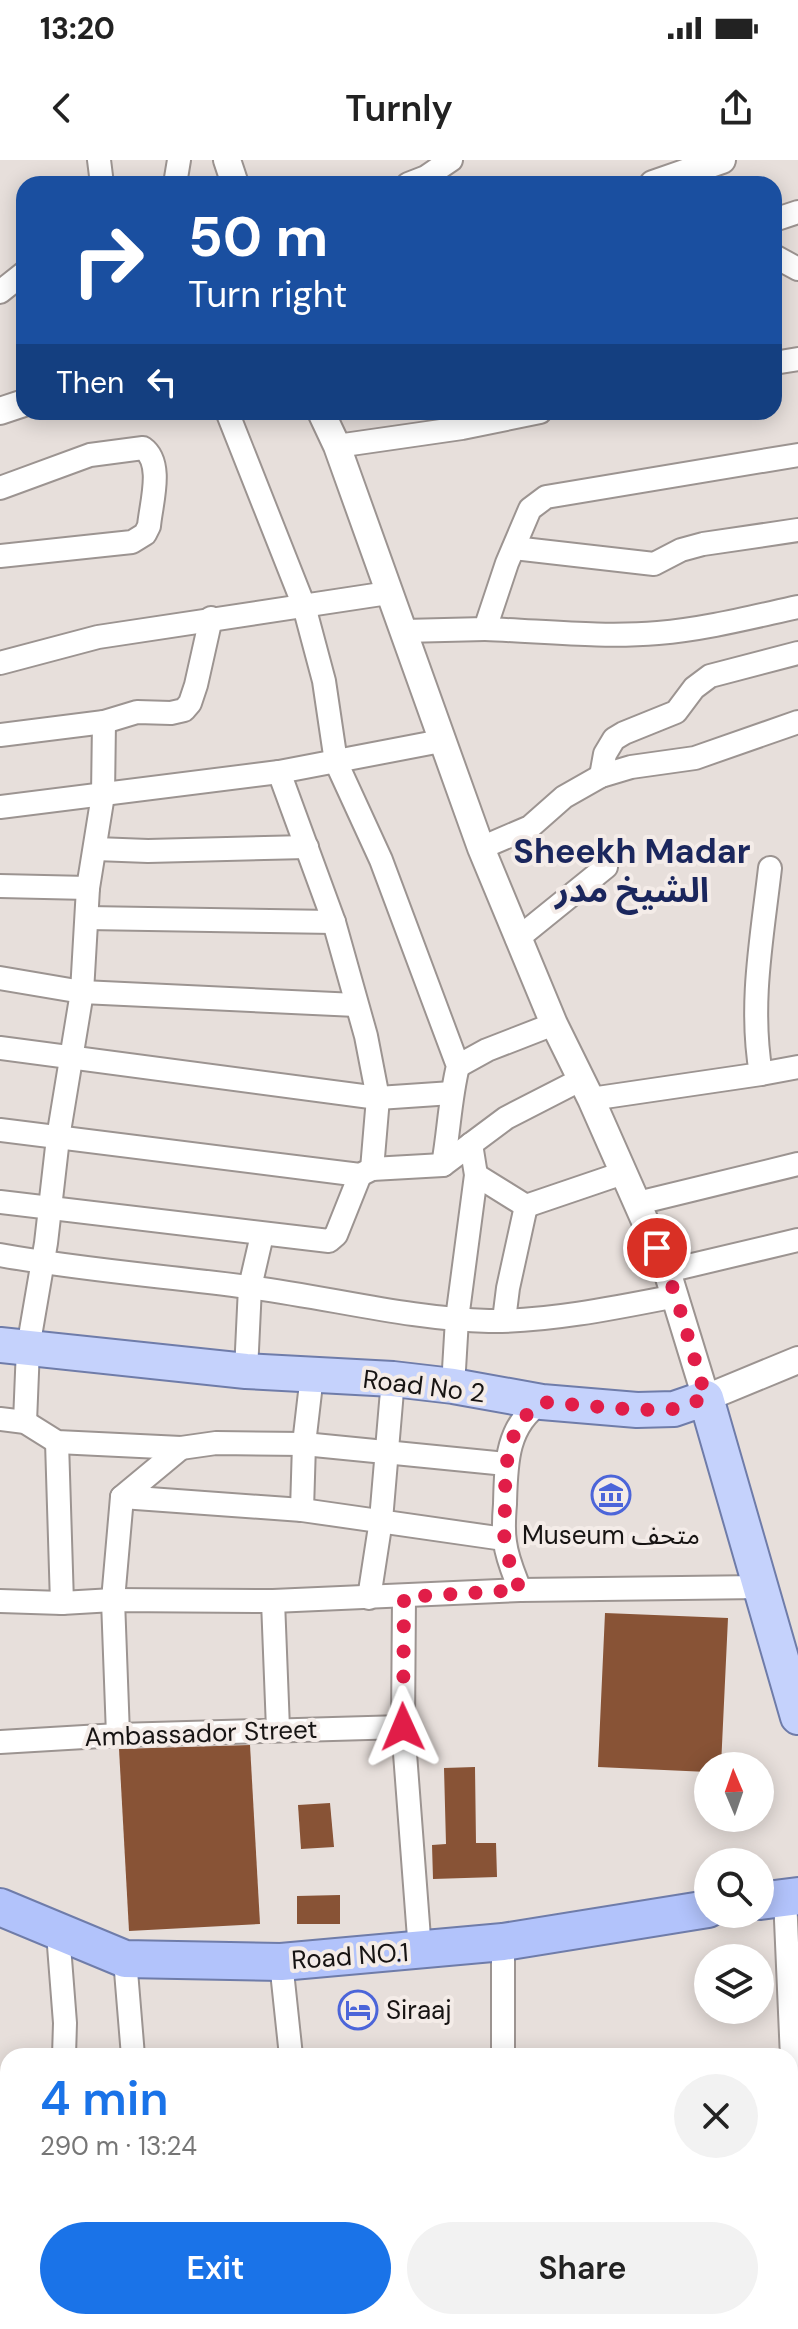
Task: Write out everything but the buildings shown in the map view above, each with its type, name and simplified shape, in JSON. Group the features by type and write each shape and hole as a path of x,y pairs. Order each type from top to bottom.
{"highway":[{"name":"Road NO.1","path":"0,1907 125,1959 281,1962 503,1942 694,1911"}],"main road":[{"name":"Road No 2","path":"14,1346 246,1371 393,1379 542,1402 637,1410 674,1409 706,1398"},
{"path":"706,1398 798,1717"}],"street":[{"path":"427,176 451,160"},
{"path":"675,176 717,161"},
{"path":"0,292 16,279"},
{"path":"230,420 304,606 324,681 336,762 381,860 458,1066 443,1165"},
{"path":"325,420 337,446 481,848 554,1024 667,1271 706,1398 798,1360"},
{"path":"337,446 501,420"},
{"path":"0,488 90,455 143,448 150,453 155,467 149,526 145,534 132,542 0,556"},
{"path":"485,629 530,509 546,497 798,455"},
{"path":"514,548 654,564 681,550 703,544 798,530"},
{"path":"0,663 98,637 388,593"},
{"path":"404,631 442,628 616,635 657,633 706,628 798,607"},
{"path":"0,735 104,722 137,712 171,713 187,707 196,685 211,618"},
{"path":"601,776 605,754 614,739 676,712 694,688 710,676 798,653"},
{"path":"25,1422 14,1346 41,1263 82,992 88,888 103,795 104,722"},
{"path":"481,848 530,827 564,797 601,776 631,767 695,758 798,722"},
{"path":"0,807 279,772 441,741"},
{"path":"0,1202 262,1235 333,1239 366,1172 378,1098 366,1036 334,922 279,772"},
{"path":"96,849 148,851 307,847"},
{"path":"517,939 606,867"},
{"path":"761,1074 755,1038 755,999 770,868"},
{"path":"0,886 88,888"},
{"path":"87,918 334,922"},
{"path":"0,978 82,992 356,1005"},
{"path":"458,1066 487,1050 554,1024"},
{"path":"0,1048 378,1098 452,1093"},
{"path":"0,1130 366,1172 443,1165 506,1118 585,1089 761,1074 798,1067"},
{"path":"453,1386 457,1319 476,1175 471,1144"},
{"path":"638,1203 798,1164"},
{"path":"526,1206 623,1173"},
{"path":"476,1175 526,1206"},
{"path":"504,1320 526,1206"},
{"path":"246,1371 250,1287 262,1235"},
{"path":"667,1271 798,1240"},
{"path":"0,1255 41,1263 250,1287 457,1319 504,1320 569,1314 676,1296"},
{"path":"302,1510 304,1444 312,1375"},
{"path":"369,1598 381,1520 393,1379"},
{"path":"520,1590 504,1539 506,1464 510,1444 520,1422 542,1402"},
{"path":"0,1419 25,1422 57,1442 181,1448 216,1443 304,1444 506,1464"},
{"path":"57,1442 62,1603"},
{"path":"118,1735 113,1600 122,1497 181,1448"},
{"path":"122,1497 302,1510 504,1539"},
{"path":"0,1601 273,1601 520,1590 761,1587"},
{"path":"404,1597 403,1727 420,1951"},
{"path":"273,1601 278,1729"},
{"name":"Ambassador Street","path":"0,1742 278,1729 403,1727"},
{"path":"781,1898 792,2048"},
{"path":"58,1933 64,2048"},
{"path":"503,1942 503,2048"},
{"path":"125,1959 132,2048"},
{"path":"281,1962 290,2048"}],"place":[{"name":"Museum متحف","path":"611,1495"},
{"name":"Siraaj","path":"358,2010"}],"district":[{"name":"Sheekh Madar الشيخ مدر","path":"632,870"}],"route":[{"path":"403,1727 404,1597 520,1590 504,1539 506,1464 514,1434 529,1411 542,1402 637,1410 674,1409 706,1398 676,1296 657,1248"}]}
